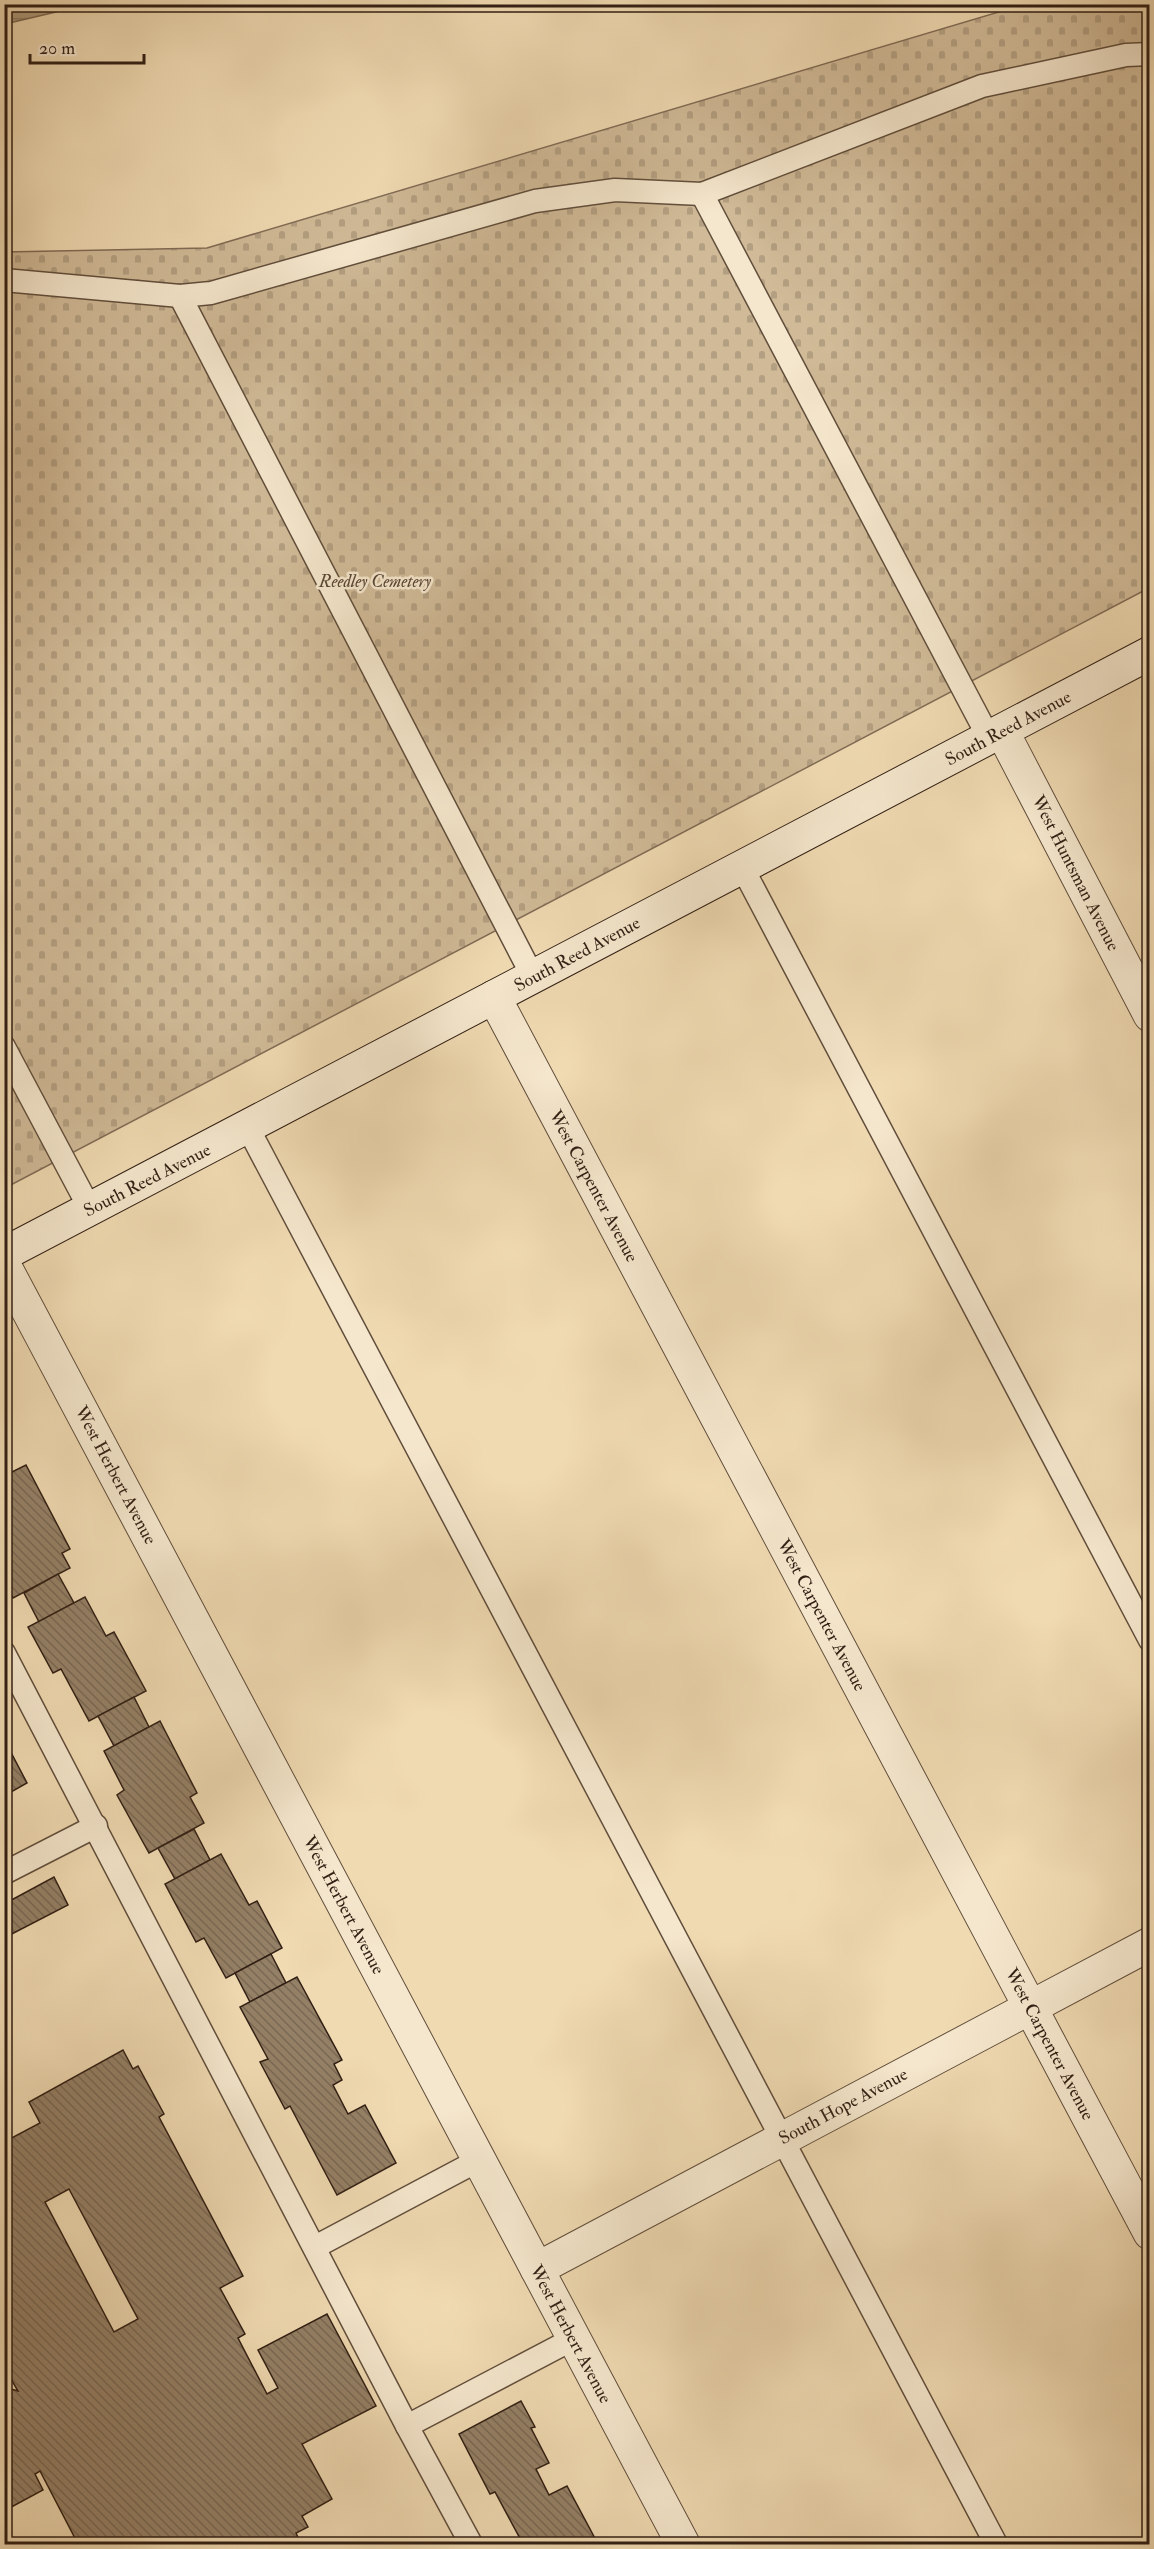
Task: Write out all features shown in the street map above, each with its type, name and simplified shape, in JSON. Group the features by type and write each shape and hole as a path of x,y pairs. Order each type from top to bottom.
{"street":[{"name":"South Reed Avenue","path":"4,1254 248,1128 1149,653"},
{"name":"West Huntsman Avenue","path":"996,734 1147,1005"},
{"name":"West Carpenter Avenue","path":"494,997 1149,2233"},
{"name":"West Herbert Avenue","path":"4,1265 683,2544"},
{"name":"South Hope Avenue","path":"537,2269 1149,1944"}],"lane":[{"path":"4,280 180,296 212,292 535,201 615,190 702,194 982,86 1126,55 1149,54"},
{"path":"702,194 996,734"},
{"path":"180,296 533,976"},
{"path":"742,867 1149,1640"},
{"path":"4,1047 90,1209"},
{"path":"248,1128 996,2544"},
{"path":"4,1653 407,2426 471,2544"},
{"path":"4,1873 96,1826"},
{"path":"315,2247 479,2160"},
{"path":"407,2426 573,2339"}],"green space":[{"name":"Reedley Cemetery","path":"1022,5 1149,5 1149,588 5,1188 5,252 207,248"}],"shaded area":[{"path":"5,4 86,4 86,5 5,24"}],"building":[{"path":"4,1458 12,1472 26,1465 70,1549 62,1553 70,1568 13,1598 4,1582"},
{"path":"58,1574 74,1603 39,1622 24,1593"},
{"path":"85,1597 106,1636 114,1632 146,1691 89,1721 61,1669 53,1673 28,1627"},
{"path":"134,1697 149,1727 114,1746 98,1716"},
{"path":"160,1721 197,1793 190,1797 204,1823 149,1853 117,1795 124,1790 104,1751"},
{"path":"4,1739 27,1783 4,1796"},
{"path":"194,1829 210,1860 175,1879 158,1848"},
{"path":"221,1854 249,1905 257,1901 282,1948 226,1978 204,1938 196,1942 165,1884"},
{"path":"54,1877 68,1905 4,1938 4,1904"},
{"path":"271,1954 286,1983 250,2002 235,1973"},
{"path":"297,1977 342,2060 334,2064 342,2080 333,2085 348,2114 365,2105 396,2163 337,2195 290,2106 285,2109 260,2062 268,2059 240,2007"},
{"path":"123,2050 133,2069 138,2066 164,2114 159,2117 243,2276 220,2288 245,2334 238,2338 267,2394 278,2388 258,2350 327,2314 376,2406 302,2444 332,2499 302,2516 308,2527 296,2533 301,2544 78,2544 40,2471 35,2474 43,2490 4,2511 4,2387 18,2391 4,2367 4,2133 8,2140 40,2123 29,2102","holes":["69,2189 138,2319 114,2332 45,2202"]},
{"path":"521,2401 535,2427 531,2428 549,2463 536,2469 549,2495 567,2486 598,2544 523,2544 495,2492 490,2494 459,2434"}]}
